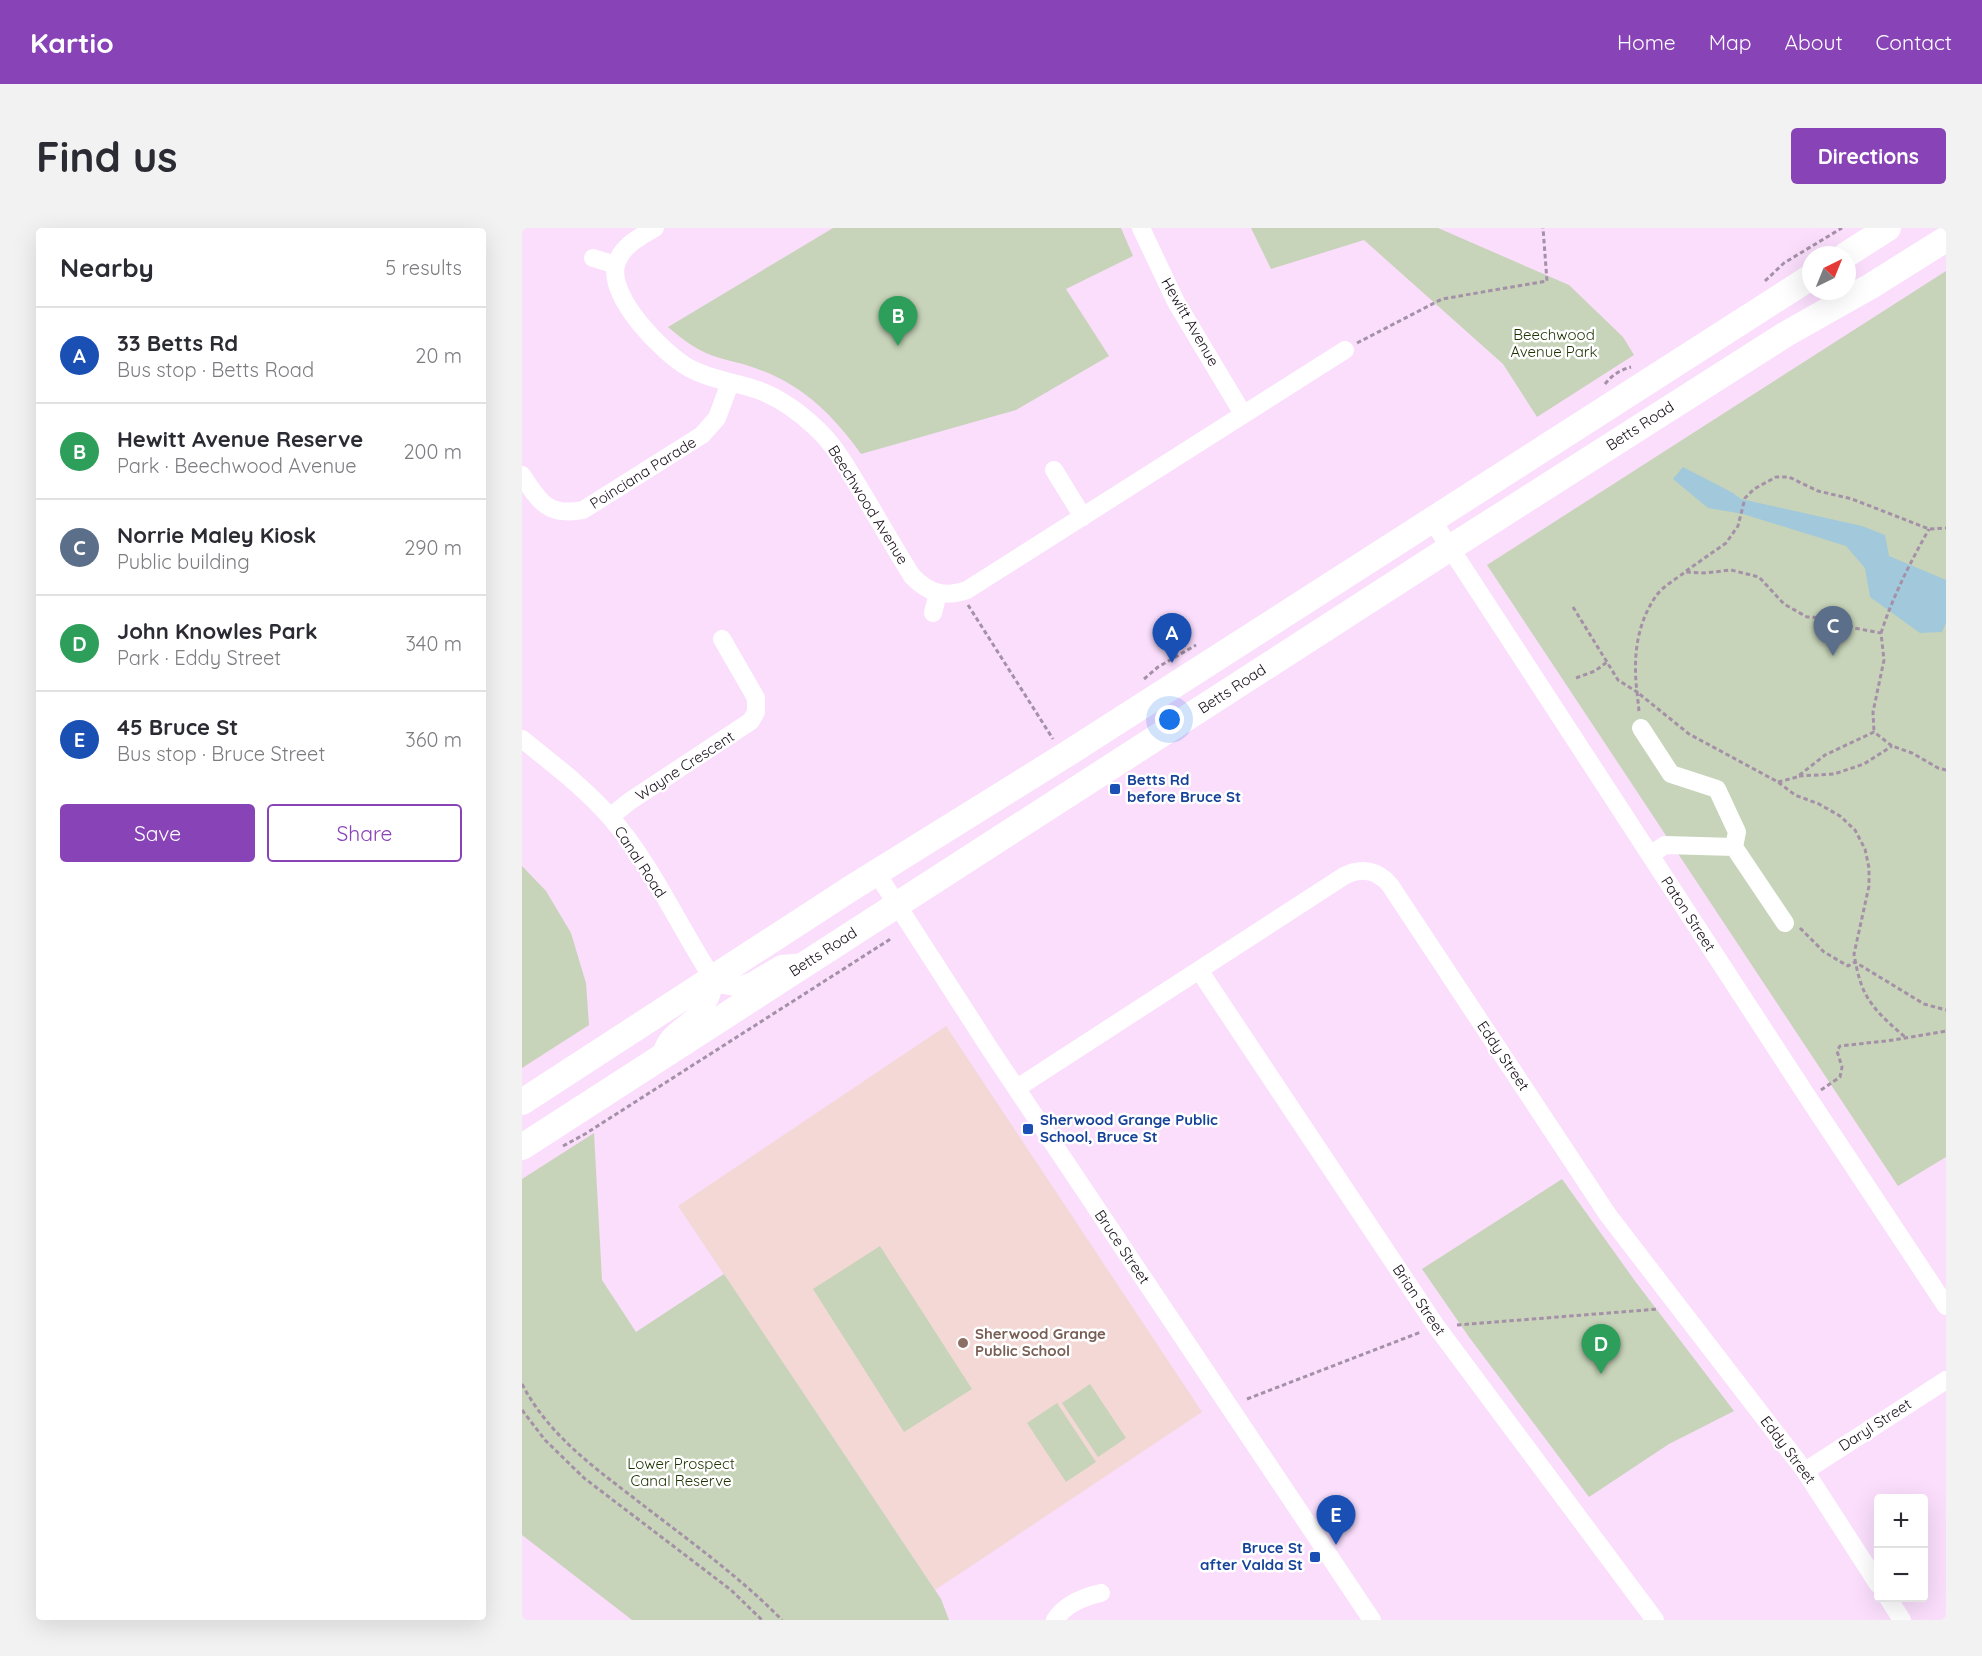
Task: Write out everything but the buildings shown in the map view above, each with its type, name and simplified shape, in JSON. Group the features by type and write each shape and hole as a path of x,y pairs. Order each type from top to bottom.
{"highway":[{"path":"1856,249 1888,228"},
{"name":"Betts Road","path":"522,1147 1450,548 1786,334 1871,286 1946,239"},
{"path":"523,1102 712,977 1067,754 1802,283"}],"street":[{"path":"593,258 616,265 629,245 655,228"},
{"name":"Hewitt Avenue","path":"1141,228 1176,302 1243,414"},
{"name":"Beechwood Avenue","path":"616,265 615,277 619,289 645,331 665,350 689,367 772,396 795,410 818,429 840,457 912,576 925,588 938,593"},
{"path":"933,613 938,593 953,595 968,590 1345,350"},
{"name":"Poinciana Parade","path":"522,475 557,520 588,508 708,430 717,418 730,383"},
{"path":"1054,470 1083,517"},
{"name":"Paton Street","path":"1432,520 1946,1306"},
{"name":"Wayne Crescent","path":"610,817 630,801 748,725 762,713 754,692 722,639"},
{"path":"1641,728 1671,774 1717,789 1737,832 1734,847 1785,923"},
{"name":"Canal Road","path":"522,739 573,780 610,817 644,863 712,977"},
{"path":"1650,855 1665,845 1734,847"},
{"name":"Eddy Street","path":"1017,1088 1352,872 1367,871 1381,876 1390,885 1608,1215 1805,1471 1874,1578"},
{"name":"Bruce Street","path":"876,872 1017,1088 1372,1620"},
{"path":"712,977 724,985 737,987 781,964 807,962"},
{"name":"Brian Street","path":"1199,970 1436,1326 1655,1620"},
{"path":"658,1058 669,1038 698,1013 710,998 714,987 712,977"},
{"name":"Daryl Street","path":"1805,1471 1946,1380"},
{"path":"1055,1620 1062,1610 1079,1600 1101,1593"},
{"path":"1891,1602 1902,1620"}],"path":[{"path":"1345,350 1442,299 1547,281 1543,228"},
{"path":"1641,728 1634,668 1638,633 1656,594 1726,543 1738,526 1745,498 1754,489 1776,477 1789,477 1818,491 1852,499 1929,529 1946,528"},
{"path":"1929,529 1888,610 1881,633 1884,660 1873,712 1874,732 1892,746 1946,770"},
{"path":"1685,572 1704,573 1731,570 1759,577 1784,604 1807,617 1832,618 1854,628 1881,633"},
{"path":"960,593 1054,740"},
{"path":"1573,607 1618,680 1689,734 1778,782 1795,795 1820,804 1840,816 1855,830 1865,849 1869,868 1869,886 1854,954 1855,962 1864,992 1884,1019 1905,1037"},
{"path":"1576,678 1595,671 1607,662"},
{"path":"1797,777 1826,755 1874,732"},
{"path":"1778,782 1797,777 1834,774 1864,764 1892,746"},
{"path":"1785,923 1797,926 1824,952 1848,966 1855,962"},
{"path":"560,1147 585,1134 892,938"},
{"path":"1855,962 1924,1004 1946,1010"},
{"path":"1809,1099 1840,1077 1842,1067 1837,1051 1840,1046 1946,1030"},
{"path":"1247,1399 1436,1326 1661,1308 1674,1300"},
{"path":"522,1384 536,1407 574,1451 726,1570 782,1620"},
{"path":"522,1410 545,1440 584,1478 731,1590 762,1620"}],"shaded area":[{"name":"Sherwood Grange Public School","path":"946,1026 1202,1412 935,1590 678,1206"}],"green space":[{"path":"833,228 1121,228 1133,256 1066,289 1109,356 1016,410 861,454 839,426 802,392 772,375 701,351 668,327"},
{"name":"Beechwood Avenue Park","path":"1251,228 1438,228 1569,285 1623,337 1634,355 1537,417 1503,364 1364,240 1271,269"},
{"path":"1946,271 1946,1157 1898,1186 1487,565"},
{"path":"522,866 546,891 571,933 586,983 589,1025 522,1068"},
{"name":"Lower Prospect Canal Reserve","path":"594,1133 602,1280 636,1332 724,1274 941,1599 949,1620 632,1620 522,1535 522,1179"},
{"path":"1562,1179 1635,1281 1734,1411 1669,1444 1589,1497 1469,1337 1422,1269"},
{"path":"880,1246 972,1389 904,1432 813,1289"},
{"path":"1090,1384 1126,1438 1098,1457 1062,1403"},
{"path":"1057,1403 1096,1462 1066,1482 1027,1423"}],"water":[{"path":"1683,467 1741,499 1862,526 1885,535 1889,556 1946,580 1946,623 1942,632 1920,633 1870,597 1865,568 1846,546 1743,514 1708,508 1673,479"}],"place":[{"name":"Hewitt Avenue Reserve","path":"898,346"},
{"name":"Norrie Maley Kiosk","path":"1833,656"},
{"name":"33 Betts Rd","path":"1172,663"},
{"name":"Betts Rd before Bruce St","path":"1115,789"},
{"name":"Sherwood Grange Public School, Bruce St","path":"1028,1129"},
{"name":"Sherwood Grange Public School","path":"963,1343"},
{"name":"John Knowles Park","path":"1601,1374"},
{"name":"45 Bruce St","path":"1336,1545"},
{"name":"Bruce St after Valda St","path":"1315,1557"}]}
